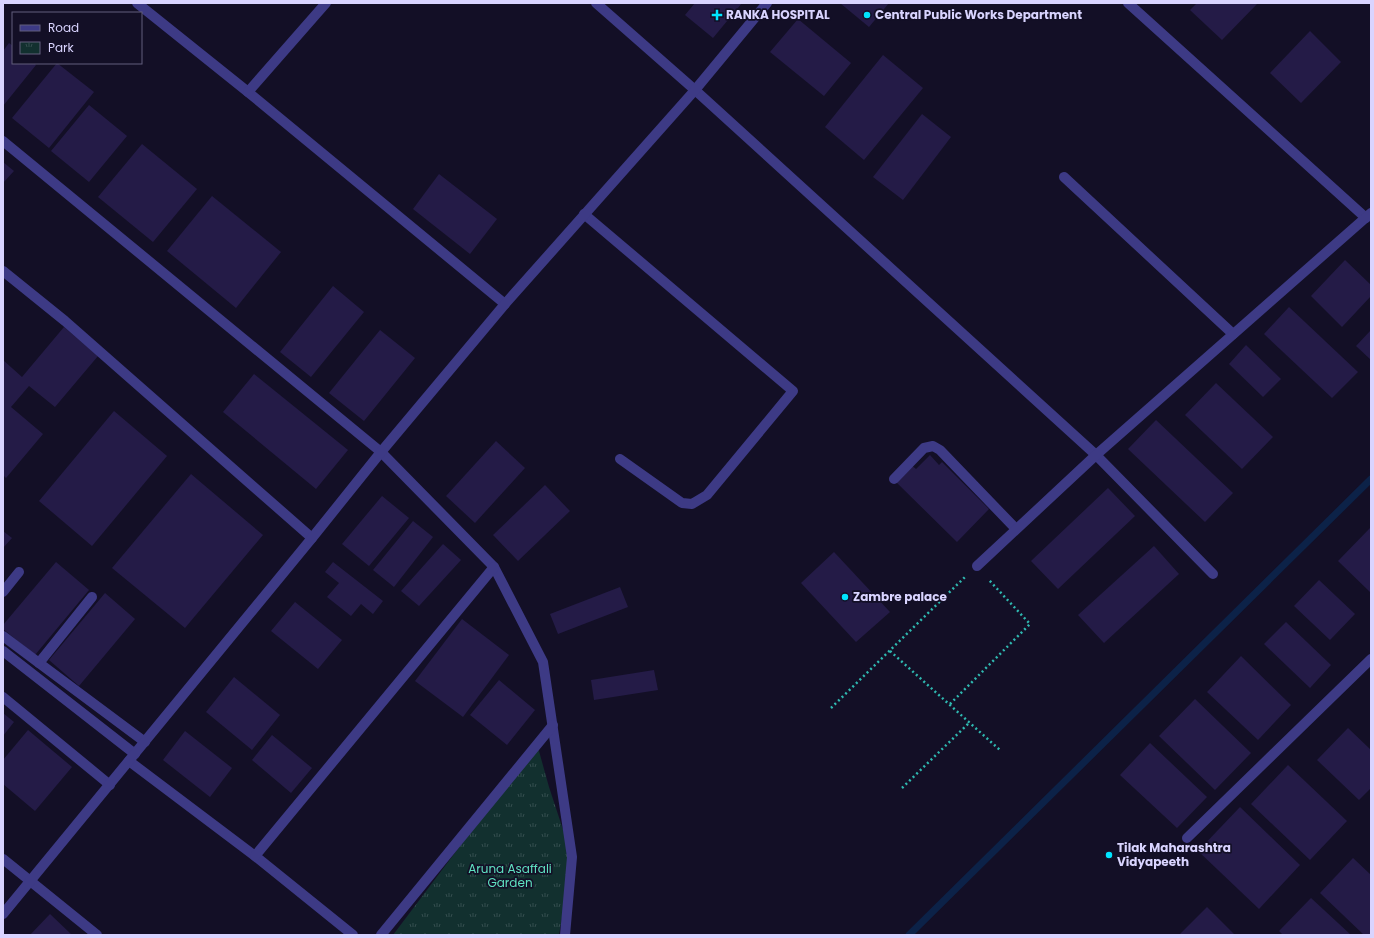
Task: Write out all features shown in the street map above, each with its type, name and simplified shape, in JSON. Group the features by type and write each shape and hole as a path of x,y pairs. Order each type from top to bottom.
{"street":[{"path":"137,3 248,92 505,304"},
{"path":"248,92 326,3"},
{"path":"596,3 695,90 1096,455 1213,574"},
{"path":"3,914 381,452 505,304 695,90 767,3"},
{"path":"977,566 1096,455 1368,216 1128,3"},
{"path":"3,141 381,452 494,567 543,662 572,857 565,935"},
{"path":"1064,177 1233,334"},
{"path":"584,214 793,391 707,495 692,504 682,503 620,459"},
{"path":"3,271 65,321 312,538"},
{"path":"894,479 924,448 933,446 940,450 1016,530"},
{"path":"255,856 494,567"},
{"path":"3,592 19,572"},
{"path":"39,663 92,597"},
{"path":"3,636 145,742"},
{"path":"3,651 353,935"},
{"path":"1187,838 1371,660"},
{"path":"3,697 110,784"},
{"path":"381,935 553,725"},
{"path":"3,859 97,935"}],"path":[{"path":"831,708 977,566 1030,624 950,704"},
{"path":"890,651 1001,751"},
{"path":"902,788 970,722"}],"green space":[{"name":"Aruna Asaffali Garden","path":"537,744 549,787 572,857 559,935 393,935"}],"building":[{"path":"695,3 742,3 713,38 685,15"},
{"name":"Central Public Works Department","path":"840,3 889,3 869,27"},
{"path":"1197,3 1258,3 1222,40 1190,10"},
{"path":"798,19 851,63 824,96 770,52"},
{"path":"1310,31 1341,62 1301,103 1270,73"},
{"path":"9,43 12,45 12,64 36,65 3,106 3,51"},
{"path":"883,55 923,88 864,160 825,127"},
{"path":"56,64 58,64 94,92 49,148 12,118"},
{"path":"89,105 127,136 89,182 51,151"},
{"path":"922,114 951,137 903,200 873,177"},
{"path":"142,144 197,189 153,242 98,197"},
{"path":"3,162 14,171 3,183"},
{"path":"439,174 497,219 470,254 413,209"},
{"path":"212,196 281,252 236,308 167,251"},
{"path":"1345,260 1371,285 1371,296 1342,327 1311,296"},
{"path":"333,286 364,312 311,377 280,352"},
{"path":"1289,307 1358,372 1332,398 1264,334"},
{"path":"64,327 98,356 55,407 29,386 11,407 43,434 6,478 3,475 3,360 22,377"},
{"path":"380,330 415,358 364,421 329,393"},
{"path":"1371,330 1371,360 1356,346"},
{"path":"1246,345 1281,379 1263,397 1229,364"},
{"path":"254,374 348,450 316,489 223,412"},
{"path":"1216,383 1273,437 1242,469 1185,415"},
{"path":"114,411 167,456 92,546 39,501"},
{"path":"1156,420 1233,493 1205,522 1128,449"},
{"path":"496,441 525,468 475,523 446,496"},
{"path":"930,455 939,465 942,462 989,509 957,542 895,481 911,465 916,469"},
{"path":"191,474 263,535 185,628 112,568"},
{"path":"545,485 570,511 518,561 493,535"},
{"path":"1108,488 1135,516 1058,589 1031,561"},
{"path":"382,496 409,518 369,566 342,544"},
{"path":"413,521 433,537 394,587 373,570"},
{"path":"1371,527 1371,593 1338,561"},
{"path":"3,531 12,538 3,548"},
{"path":"443,544 461,560 419,606 401,591"},
{"path":"1154,546 1179,574 1104,643 1078,615"},
{"name":"Zambre palace","path":"834,552 890,612 856,642 801,583"},
{"path":"56,562 89,590 35,655 3,629 3,625"},
{"path":"333,562 383,601 373,614 361,604 351,616 327,597 339,583 325,572"},
{"path":"1319,580 1355,614 1330,640 1294,606"},
{"path":"620,587 628,607 558,634 550,614"},
{"path":"105,593 135,619 79,686 49,660"},
{"path":"295,602 342,640 318,669 271,631"},
{"path":"462,619 509,655 463,717 415,681"},
{"path":"1286,622 1331,665 1310,688 1264,644"},
{"path":"1241,656 1291,705 1258,740 1207,692"},
{"path":"654,670 658,690 594,700 591,680"},
{"path":"234,677 280,715 252,750 206,712"},
{"path":"499,680 535,710 507,745 470,715"},
{"path":"1195,699 1251,753 1215,790 1159,736"},
{"path":"3,713 14,722 3,736"},
{"path":"1348,728 1371,750 1371,788 1359,800 1317,760"},
{"path":"28,730 72,767 35,811 3,784 3,760"},
{"path":"185,731 232,768 210,797 163,760"},
{"path":"272,735 312,768 291,793 252,760"},
{"path":"1150,743 1207,797 1177,828 1120,775"},
{"path":"1288,765 1347,821 1310,860 1251,804"},
{"path":"1240,807 1300,865 1259,909 1198,851"},
{"path":"1353,858 1371,875 1371,935 1364,935 1320,893"},
{"path":"1311,898 1351,935 1283,935 1279,931"},
{"path":"1207,907 1235,935 1179,935"},
{"path":"50,914 72,935 30,935"}],"waterway":[{"path":"909,935 1371,479"}],"place":[{"name":"RANKA HOSPITAL","path":"717,15"},
{"name":"Central Public Works Department","path":"867,15"},
{"name":"Zambre palace","path":"845,597"},
{"name":"Tilak Maharashtra Vidyapeeth","path":"1109,855"}]}
